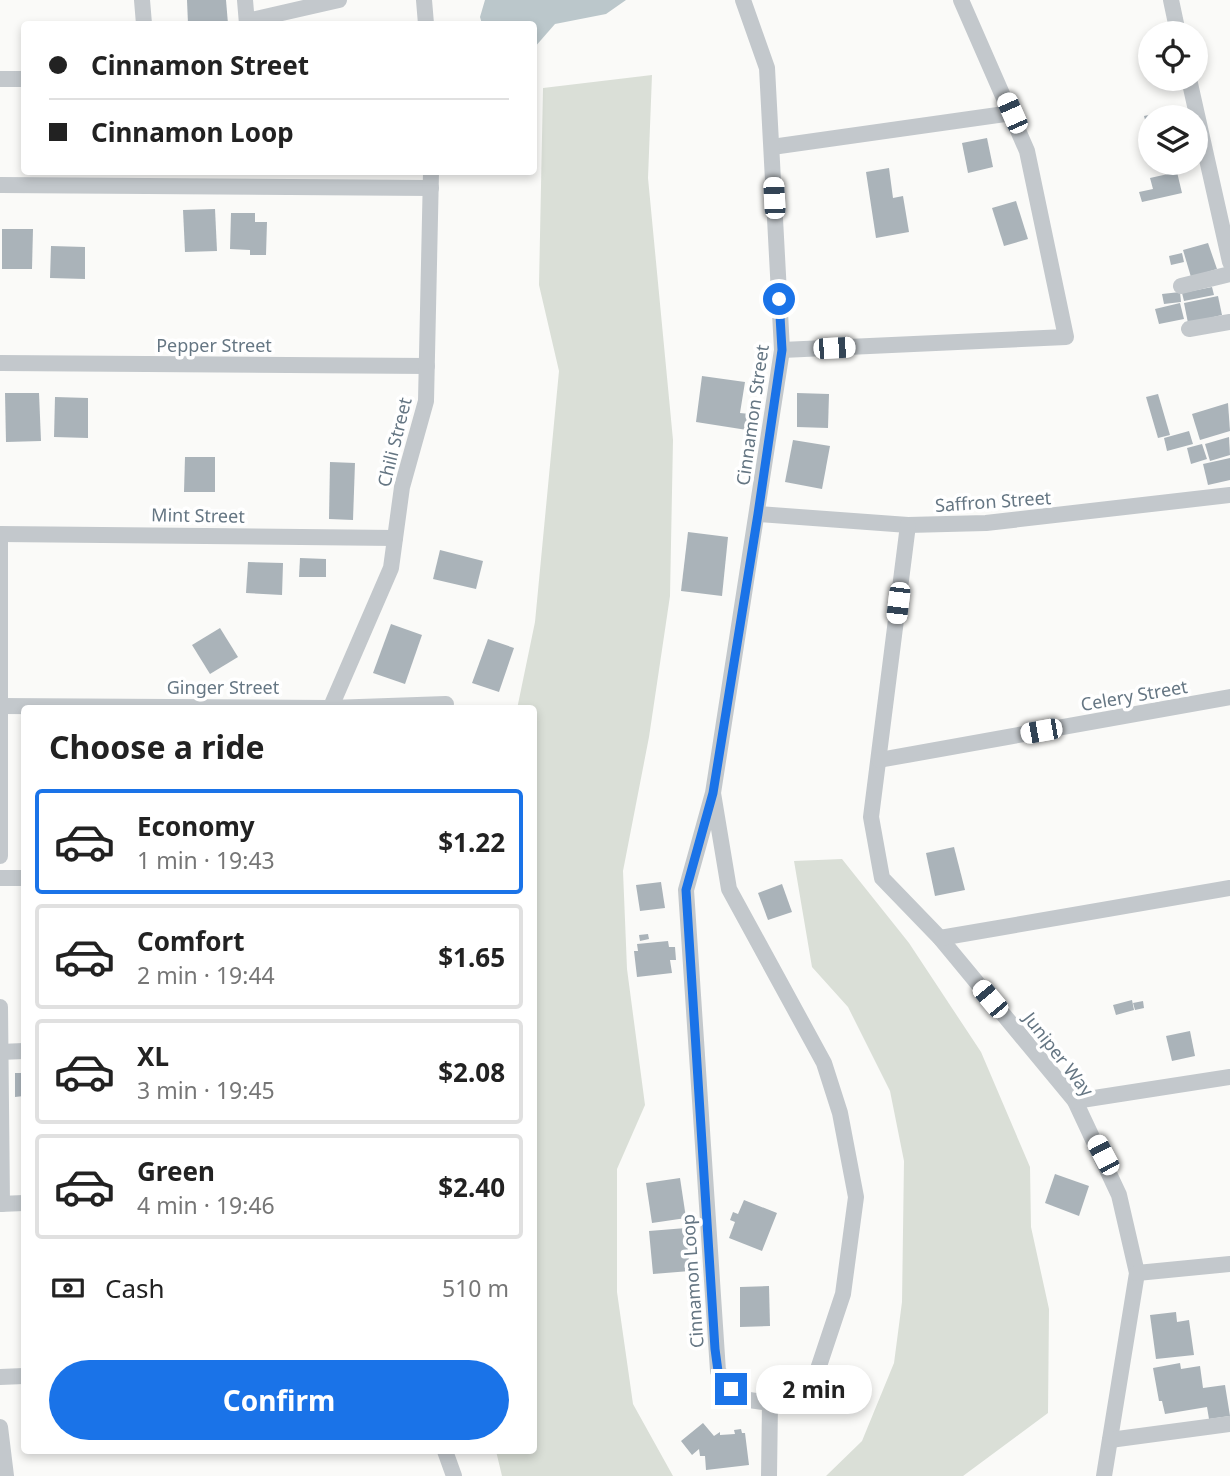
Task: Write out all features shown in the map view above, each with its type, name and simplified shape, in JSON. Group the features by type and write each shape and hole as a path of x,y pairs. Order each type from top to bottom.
{"street":[{"path":"142,0 144,21"},
{"path":"245,0 247,21"},
{"path":"255,21 339,0"},
{"path":"424,0 426,21"},
{"name":"Cinnamon Street","path":"713,793 782,350 767,68 743,0"},
{"path":"782,350 1066,337 1027,151 961,0"},
{"path":"1171,0 1175,21"},
{"path":"0,79 21,79"},
{"path":"1192,91 1224,202 1230,262"},
{"path":"772,148 1012,113"},
{"name":"Chili Street","path":"331,705 391,568 402,486 426,401 431,175"},
{"path":"0,185 259,180 431,188"},
{"path":"1181,286 1230,274"},
{"path":"1189,329 1230,321"},
{"name":"Pepper Street","path":"0,363 428,366"},
{"name":"Saffron Street","path":"758,514 908,525 986,523 1230,495"},
{"name":"Juniper Way","path":"908,525 870,817 882,878 940,938 1074,1101 1119,1195 1137,1273 1104,1476"},
{"path":"0,534 0,856"},
{"name":"Mint Street","path":"0,534 395,538"},
{"name":"Celery Street","path":"879,760 1230,697"},
{"name":"Ginger Street","path":"417,705 446,704"},
{"name":"Ginger Street","path":"1,706 21,706"},
{"path":"713,793 729,889 824,1063 839,1113 856,1197 842,1294 816,1375 786,1396 770,1403 769,1476"},
{"name":"Cinnamon Loop","path":"713,793 686,890 715,1349 718,1371 731,1389 749,1400 770,1403"},
{"path":"0,878 21,878"},
{"path":"940,938 1230,888"},
{"path":"0,1007 1,1204 21,1203"},
{"path":"0,1052 21,1051"},
{"path":"1074,1101 1230,1077"},
{"path":"1137,1273 1230,1264"},
{"path":"0,1377 21,1376"},
{"path":"1110,1440 1230,1424"},
{"path":"0,1427 6,1476"},
{"path":"446,1454 454,1476"}],"shaded area":[{"path":"485,0 626,0 606,14 555,24 537,45 537,21 481,21"},
{"path":"652,75 648,178 673,440 670,596 649,737 623,871 627,969 645,1105 617,1169 617,1292 633,1404 673,1476 502,1476 497,1454 537,1454 537,705 518,705 535,622 559,371 539,285 543,88"},
{"path":"842,859 909,943 981,1052 1030,1167 1031,1227 1049,1309 1048,1413 963,1476 826,1476 862,1441 894,1363 902,1302 904,1161 890,1091 848,1007 812,967 794,861"}],"building":[{"path":"187,0 226,0 228,21 188,21"},
{"path":"987,138 993,167 968,173 962,143"},
{"path":"889,168 893,198 903,196 909,232 876,238 866,172"},
{"path":"1178,175 1182,193 1142,202 1139,192 1153,189 1150,178"},
{"path":"1016,201 1028,239 1004,246 992,208"},
{"path":"215,209 217,251 185,252 183,210"},
{"path":"231,213 255,213 255,222 267,222 266,255 250,255 250,250 230,249"},
{"path":"2,229 33,229 32,269 2,269"},
{"path":"1208,243 1217,269 1191,277 1183,250"},
{"path":"51,246 85,247 85,279 50,278"},
{"path":"1182,253 1184,262 1171,265 1169,256"},
{"path":"1212,287 1214,295 1184,301 1182,293"},
{"path":"1180,292 1181,302 1164,304 1162,294"},
{"path":"1218,296 1222,315 1188,323 1184,303"},
{"path":"1180,303 1184,319 1159,324 1155,309"},
{"path":"702,376 745,382 740,413 750,414 747,430 696,422"},
{"path":"5,393 39,393 41,441 6,442"},
{"path":"797,393 829,394 828,428 797,427"},
{"path":"1158,394 1170,435 1158,438 1146,397"},
{"path":"55,397 88,398 88,438 54,437"},
{"path":"1228,403 1230,431 1200,440 1192,414"},
{"path":"1189,431 1193,444 1167,451 1164,438"},
{"path":"1229,437 1230,455 1210,461 1205,444"},
{"path":"793,440 830,446 822,489 785,482"},
{"path":"1202,444 1207,459 1191,464 1187,448"},
{"path":"185,457 215,457 215,492 184,492"},
{"path":"1230,458 1230,480 1208,485 1203,464"},
{"path":"330,462 355,463 353,520 329,519"},
{"path":"688,532 728,537 722,596 681,591"},
{"path":"440,550 483,561 476,589 433,579"},
{"path":"300,558 326,559 326,577 299,577"},
{"path":"248,562 283,563 282,595 246,593"},
{"path":"391,624 422,635 405,684 373,673"},
{"path":"220,628 238,657 210,674 192,645"},
{"path":"488,639 514,648 499,692 472,683"},
{"path":"954,847 965,890 935,896 926,853"},
{"path":"661,882 665,908 640,911 636,885"},
{"path":"782,884 792,912 768,920 758,893"},
{"path":"648,934 649,939 640,941 639,935"},
{"path":"668,941 669,947 675,947 676,960 670,960 672,973 637,977 634,951 638,951 637,944"},
{"path":"1132,1000 1134,1010 1116,1015 1113,1005"},
{"path":"1143,1001 1144,1008 1135,1010 1133,1003"},
{"path":"1190,1031 1195,1056 1172,1061 1166,1036"},
{"path":"15,1073 21,1073 21,1096 15,1097"},
{"path":"1055,1174 1089,1186 1079,1216 1045,1203"},
{"path":"680,1178 686,1218 652,1223 646,1183"},
{"path":"744,1200 777,1213 762,1251 729,1238 735,1222 730,1220 733,1212 738,1214"},
{"path":"686,1228 690,1271 653,1274 649,1231"},
{"path":"769,1286 770,1326 740,1327 740,1287"},
{"path":"1176,1312 1177,1322 1189,1320 1194,1355 1156,1359 1150,1315"},
{"path":"1180,1363 1181,1369 1200,1366 1203,1388 1225,1385 1230,1416 1209,1419 1207,1407 1165,1414 1162,1401 1159,1401 1153,1368"},
{"path":"703,1423 714,1436 720,1432 720,1435 735,1434 734,1430 741,1429 742,1433 745,1433 749,1465 706,1470 705,1456 700,1456 699,1449 692,1455 681,1441"}],"route":[{"path":"731,1389 718,1371 715,1349 686,890 713,793 758,514 782,350 779,299"}]}
